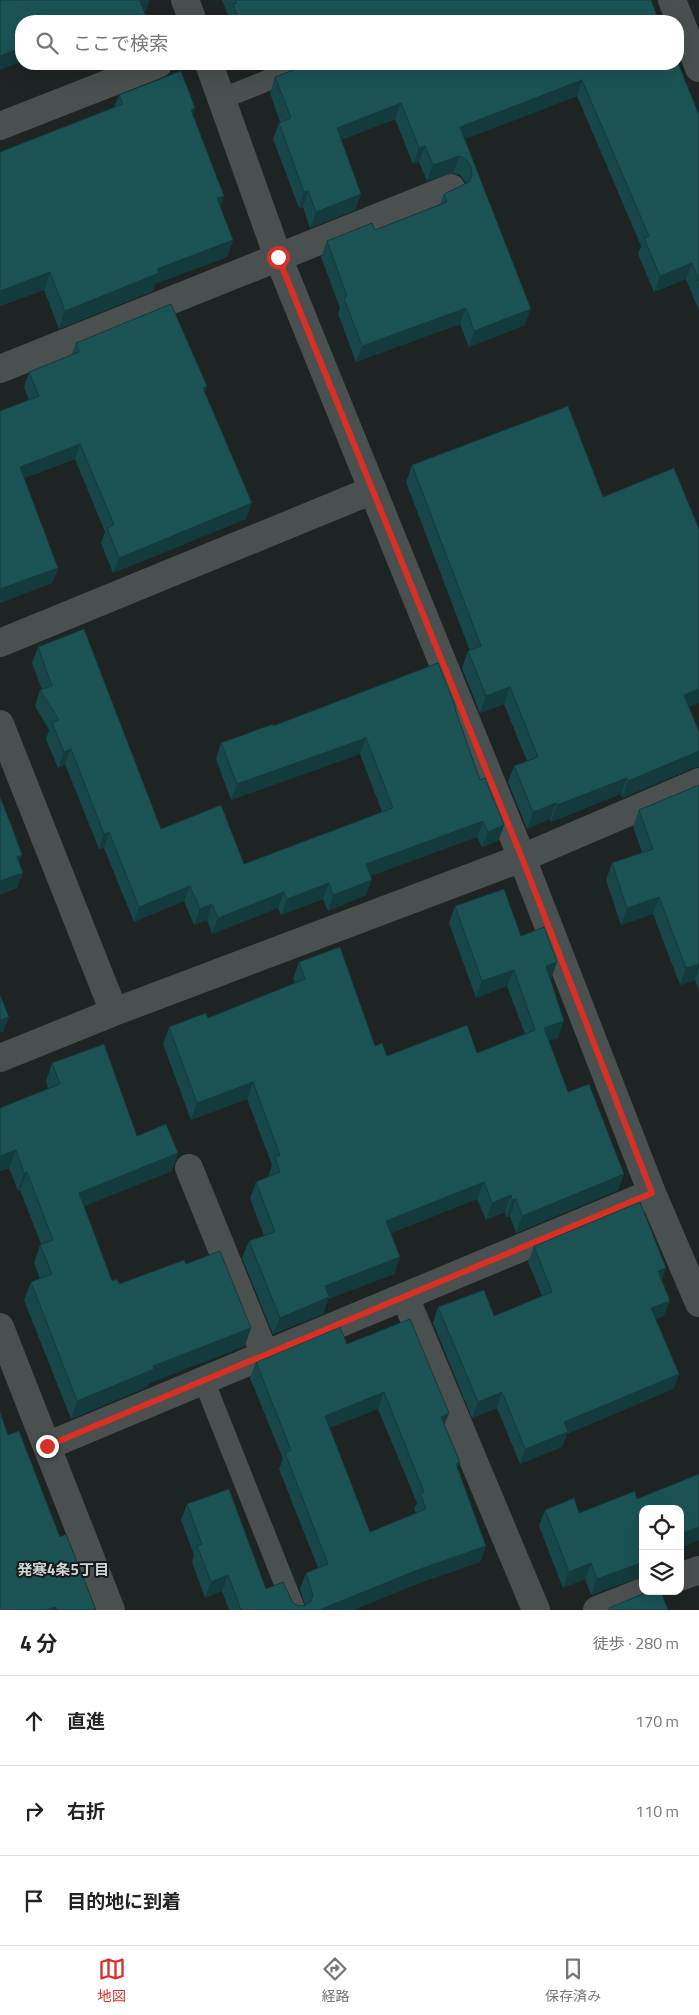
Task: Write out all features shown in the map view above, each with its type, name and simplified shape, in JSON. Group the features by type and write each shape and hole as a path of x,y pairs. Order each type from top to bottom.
{"street":[{"path":"185,0 191,15"},
{"path":"672,0 678,15"},
{"path":"684,30 699,68"},
{"path":"0,126 143,70"},
{"path":"211,70 278,257 522,858 652,1193 699,1303"},
{"path":"0,368 451,188"},
{"path":"0,643 373,490"},
{"path":"0,724 114,1012"},
{"path":"0,1058 114,1012 522,858 699,782"},
{"path":"189,1168 265,1355"},
{"path":"47,1446 652,1193"},
{"path":"405,1297 536,1610"},
{"path":"0,1327 110,1610"},
{"path":"684,1576 699,1570"},
{"path":"597,1610 639,1593"}],"lane":[{"path":"221,98 293,70"},
{"path":"204,1381 295,1610"}],"building":[{"path":"0,0 143,0 140,1 145,15 15,15 15,50 0,56"},
{"path":"235,0 651,0 657,15 237,15 233,4 236,3"},
{"path":"293,70 681,70 699,115 699,281 692,263 660,276 644,238 649,236 582,80 460,127 531,309 474,331 466,308 362,346 344,298 347,296 327,241 372,223 375,230 447,202 444,194 469,182 472,175 471,167 466,159 459,156 433,165 425,146 419,148 401,103 337,128 361,194 316,212 308,191 304,192 279,123 291,118 275,77"},
{"path":"181,71 195,108 191,110 224,196 217,198 233,240 157,269 159,273 65,311 50,272 0,291 0,152 123,104 119,95"},
{"path":"171,304 207,386 203,388 252,503 119,558 107,528 114,525 80,444 20,467 58,568 0,589 0,411 39,396 29,372 79,352 76,343"},
{"path":"568,406 603,497 674,468 699,529 699,689 684,695 699,732 699,751 628,781 627,778 557,805 556,803 533,812 514,766 538,757 510,687 486,696 468,651 481,646 412,465"},
{"path":"84,629 161,829 221,805 244,864 393,808 366,738 237,784 221,743 273,724 273,726 438,663 456,708 480,780 485,778 504,825 488,832 483,821 366,864 372,880 333,895 329,883 287,899 284,892 218,918 212,904 200,909 190,886 139,907 109,832 104,834 71,749 64,752 52,723 59,720 40,690 52,686 38,647"},
{"path":"699,785 699,964 686,968 659,897 627,908 612,863 653,849 639,810"},
{"path":"0,797 22,855 17,857 23,873 0,881"},
{"path":"504,889 521,936 544,927 557,962 546,966 564,1021 544,1028 568,1092 589,1084 624,1174 522,1216 516,1199 512,1200 511,1195 492,1203 484,1182 386,1221 400,1257 325,1286 329,1297 280,1318 249,1241 275,1232 256,1182 280,1172 275,1157 280,1155 253,1082 197,1103 169,1027 206,1013 208,1018 305,979 299,962 340,947 375,1046 382,1043 387,1056 467,1025 477,1053 535,1030 514,970 482,981 455,906"},
{"path":"0,995 9,1017 0,1020"},
{"path":"104,1044 137,1136 166,1124 178,1153 79,1193 112,1281 117,1279 119,1284 184,1260 186,1264 220,1251 251,1328 153,1366 154,1369 77,1401 31,1282 52,1274 40,1245 53,1240 27,1172 24,1173 16,1150 0,1156 0,1108 60,1084 52,1063"},
{"path":"640,1202 666,1268 658,1271 670,1301 651,1308 679,1374 564,1422 568,1432 525,1449 502,1392 478,1402 438,1307 484,1290 494,1316 552,1292 534,1246"},
{"path":"410,1319 449,1413 441,1417 460,1462 456,1464 486,1546 420,1569 319,1610 241,1610 228,1575 211,1582 197,1546 202,1544 187,1504 229,1489 266,1589 283,1582 293,1603 299,1606 306,1605 311,1601 313,1595 306,1573 328,1564 285,1453 291,1450 256,1362 340,1327 347,1344","holes":["384,1392 424,1492 420,1493 426,1509 370,1532 325,1416"]},
{"path":"0,1412 8,1435 19,1431 60,1537 66,1534 96,1610 57,1610 55,1607 46,1610 0,1610"},
{"path":"699,1474 699,1527 684,1533 684,1505 639,1505 639,1563 597,1579 591,1563 569,1572 545,1510 574,1498 579,1513 635,1491 637,1499"},
{"path":"640,1595 662,1595 668,1610 609,1610 609,1608"}],"district":[{"name":"発寒4条5丁目","path":"63,1569"}],"route":[{"path":"47,1446 652,1193 522,858 278,257"}]}
